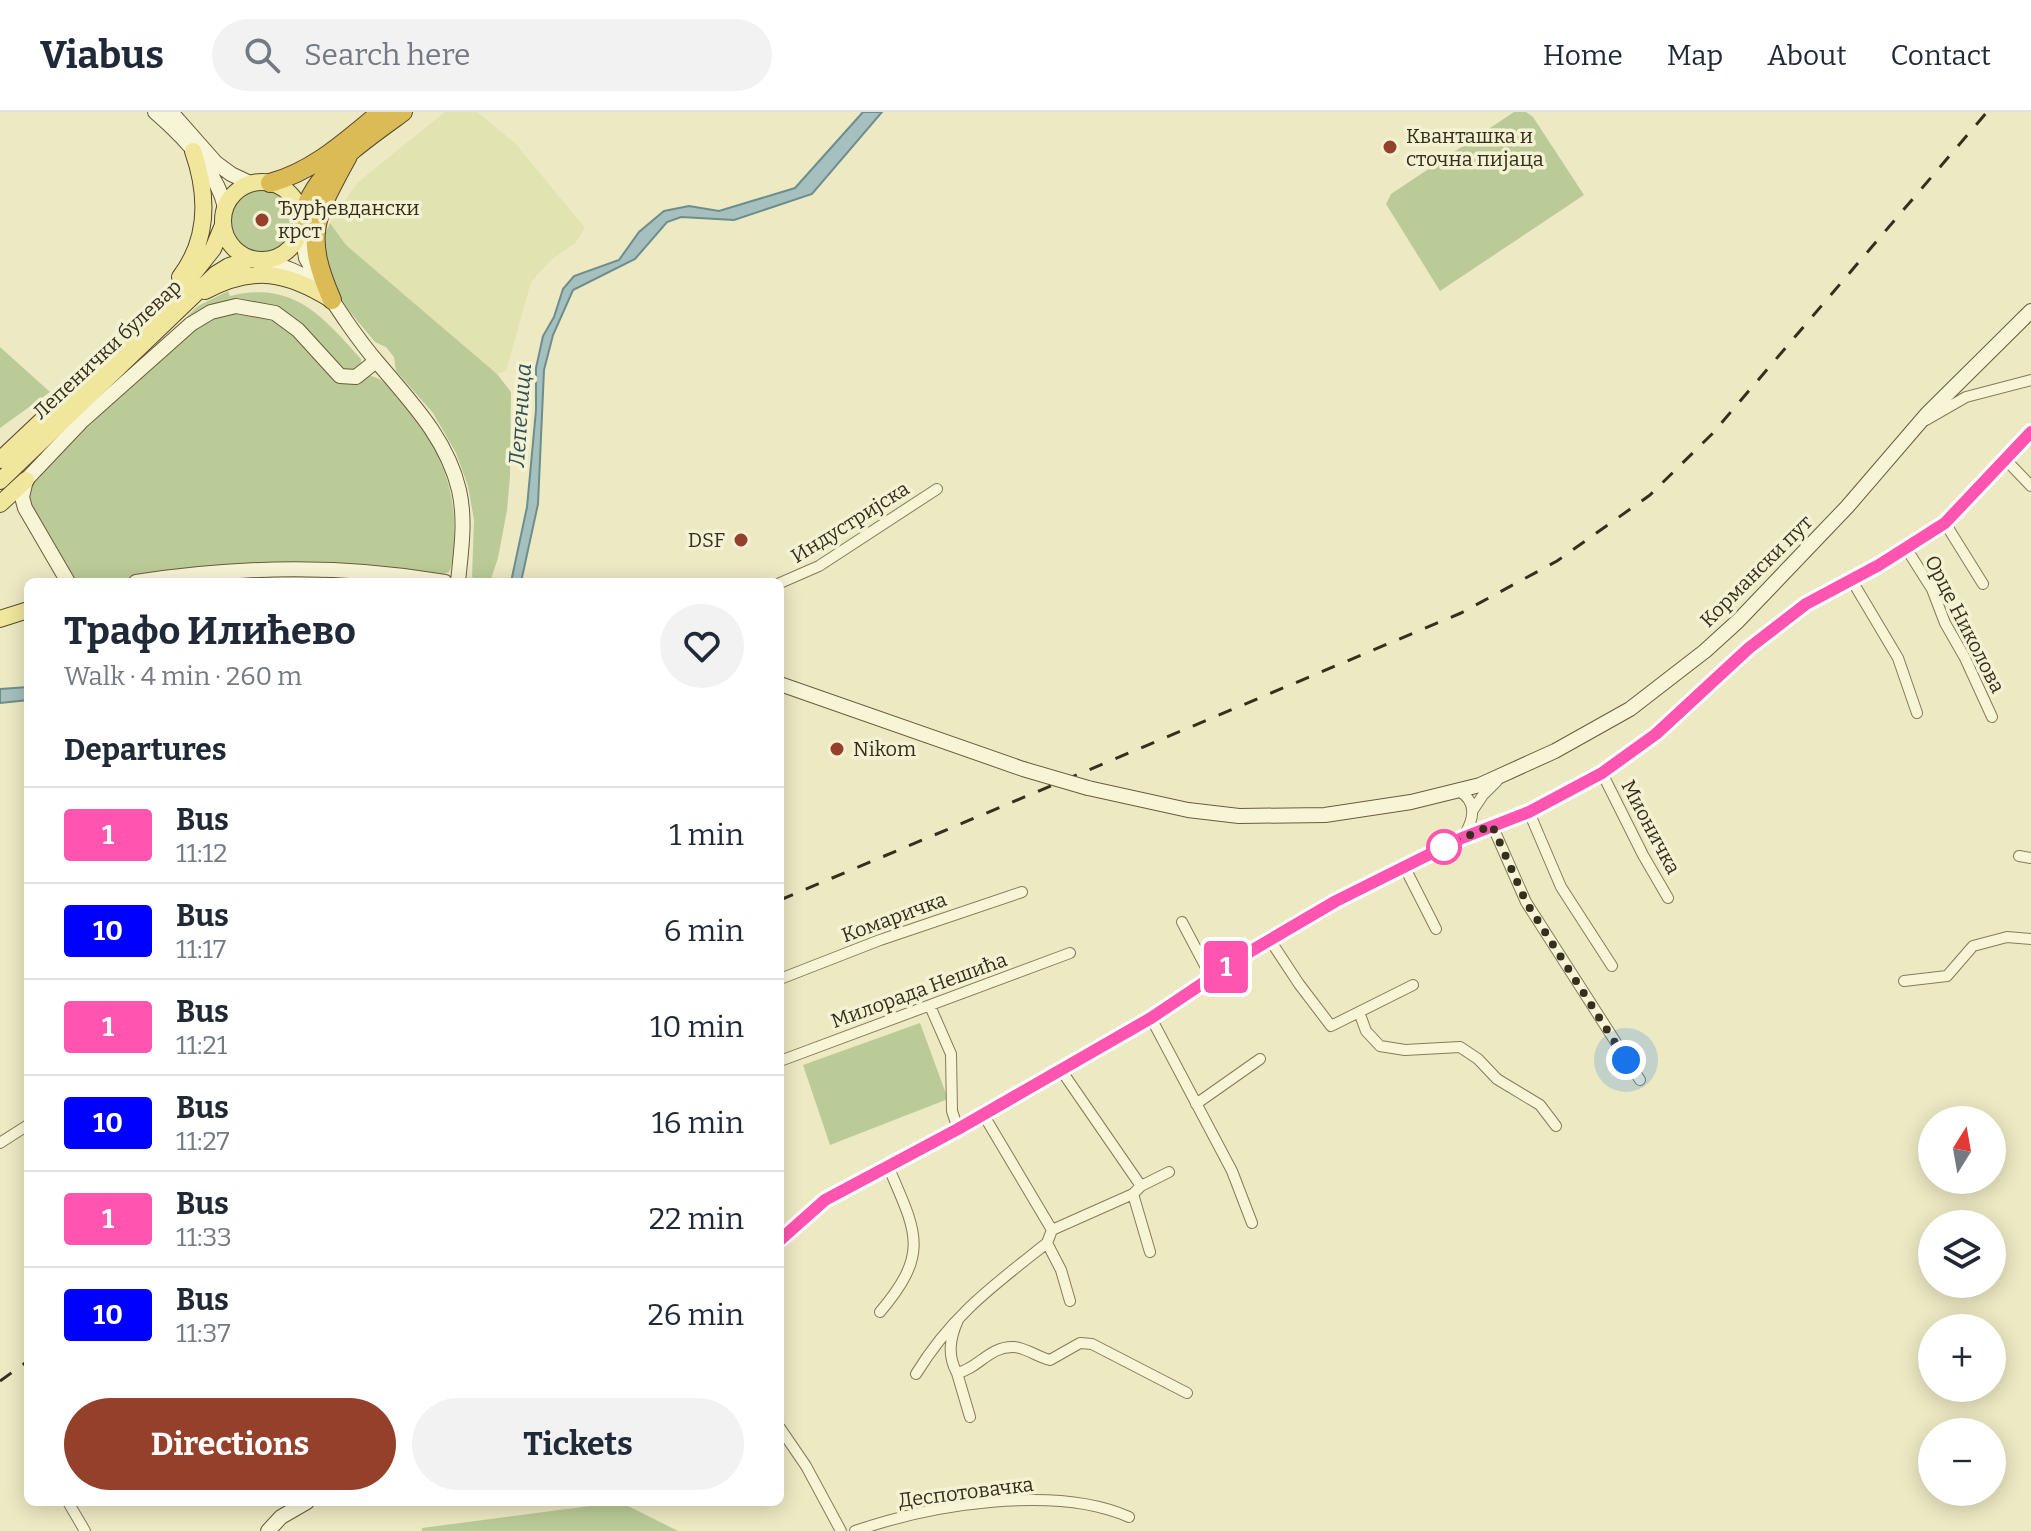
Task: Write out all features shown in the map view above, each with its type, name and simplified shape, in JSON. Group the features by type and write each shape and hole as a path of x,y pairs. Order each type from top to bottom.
{"highway":[{"path":"261,183 294,175 317,162 381,112"},
{"path":"301,222 318,184 373,134 403,112"},
{"path":"332,300 320,271 314,240 321,208 348,156"}],"main road":[{"path":"170,300 199,243 204,222 204,188 197,147"},
{"path":"261,183 291,195 301,222 298,237 289,250 280,256 258,260 239,253 230,244 223,225 225,207 236,192 261,183"},
{"name":"Лепенички булевар","path":"0,460 190,279 213,249 223,225"},
{"name":"Лепенички булевар","path":"0,481 226,267 258,260"},
{"path":"193,298 234,278 263,274 304,284 332,300"},
{"path":"0,504 26,480"},
{"path":"0,619 24,611"}],"street":[{"path":"155,112 224,170 261,183"},
{"path":"171,112 197,147 217,184 225,207"},
{"path":"301,222 306,258 332,300 442,443 459,489 463,523 458,578"},
{"path":"258,260 307,277 332,300"},
{"path":"66,578 25,508 22,497 26,480 82,421 191,324 211,312 236,306 275,313 298,330 334,371 345,378 356,377 376,361"},
{"name":"Кормански пут","path":"784,685 1023,769 1088,788 1188,810 1286,817 1358,811 1459,791 1501,778 1609,722 1705,651 1738,621 1847,507 1917,425 2031,311"},
{"path":"1917,425 1966,397 2031,380"},
{"path":"784,1237 825,1200 958,1129 1151,1018 1211,977 1336,901 1462,838 1480,821 1529,812 1602,773 1656,734 1749,648 1806,604 1945,523 2031,432"},
{"path":"2005,459 2031,486"},
{"name":"Индустријска","path":"784,581 819,566 937,489"},
{"path":"1945,523 1983,584"},
{"name":"Орце Николова","path":"1906,548 1932,589 1945,623 1992,717"},
{"path":"162,578 251,568 359,571 414,578"},
{"path":"1851,579 1898,658 1917,713"},
{"name":"Мионичка","path":"1602,773 1668,898"},
{"path":"1480,821 1483,795 1501,778"},
{"path":"1459,791 1469,800 1526,902 1640,1080"},
{"path":"1529,812 1561,887 1612,966"},
{"path":"1404,866 1436,929"},
{"name":"Комаричка","path":"784,977 880,940 1022,892"},
{"path":"1182,922 1211,977"},
{"path":"1904,981 1947,976 1973,946 2007,937 2031,939"},
{"path":"1270,940 1331,1026 1413,985"},
{"name":"Милорада Нешића","path":"784,1060 1070,953"},
{"path":"930,1006 951,1054 952,1111 958,1129"},
{"path":"1359,1012 1366,1031 1380,1046 1405,1050 1460,1047 1478,1059 1497,1079 1540,1105 1556,1126"},
{"path":"1151,1018 1232,1171 1252,1223"},
{"path":"1196,1104 1260,1059"},
{"path":"1061,1070 1141,1186"},
{"path":"983,1114 1052,1230"},
{"path":"0,1143 24,1128"},
{"path":"880,1312 901,1287 915,1251 913,1227 888,1166"},
{"path":"916,1374 930,1351 980,1295 1047,1243 1052,1230 1133,1194 1141,1186 1169,1172"},
{"path":"1133,1194 1150,1252"},
{"path":"1047,1243 1061,1270 1070,1301"},
{"path":"958,1320 950,1346 970,1417"},
{"path":"957,1373 995,1350 1021,1349 1050,1360 1085,1343 1187,1393"},
{"path":"784,1434 806,1466 841,1531"},
{"name":"Деспотовачка","path":"855,1531 895,1517 1008,1501 1077,1501 1105,1507 1129,1517"},
{"path":"71,1506 85,1531"},
{"path":"268,1531 281,1517 300,1506"}],"green space":[{"path":"445,112 477,112 515,143 585,228 575,243 552,259 531,282 506,371 497,374 346,245 330,223 357,183"},
{"path":"1514,112 1526,112 1533,117 1584,195 1440,291 1386,204 1391,194"},
{"path":"262,189 274,191 285,198 292,209 292,233 285,244 274,251 262,253 250,251 239,244 232,233 230,221 232,209 239,198 250,191"},
{"path":"330,223 346,245 497,374 511,392 507,510 491,578 472,577 474,520 468,486 456,453 433,413 396,371 394,357 386,347 375,342 335,294 324,265 324,236"},
{"path":"228,291 230,296 252,292 272,293 305,306 334,329 361,359 361,367 348,374 301,327 226,303 102,402 0,494 198,306"},
{"path":"237,310 281,321 336,377 363,375 379,379 388,386 433,446 447,480 454,517 453,559 449,572 440,575 157,573 131,578 73,578 29,508 28,488 31,480 199,323"},
{"path":"0,347 50,392 0,428"},
{"path":"920,1023 948,1099 830,1145 803,1065"},
{"path":"590,1506 628,1506 678,1531 422,1531 422,1528"}],"water":[{"path":"863,112 882,112 812,194 734,220 681,217 667,222 635,259 573,290 553,335 544,370 538,504 522,578 512,578 527,507 536,410 536,368 543,336 554,317 563,289 574,276 619,260 639,232 664,211 689,206 719,211 795,188"},
{"path":"24,687 24,700 0,703 0,689"}],"railway":[{"path":"784,898 1461,613 1557,561 1650,495 1712,434 1987,112"},
{"path":"0,1381 24,1364"}],"bus line":[{"name":"1","path":"784,1236 825,1200 958,1129 1151,1018 1251,951 1336,901 1462,838 1571,792 1602,773 1656,734 1749,648 1806,604 1879,565 1945,523 2031,432"}],"place":[{"name":"Кванташка и сточна пијаца","path":"1390,147"},
{"name":"Ђурђевдански крст","path":"262,220"},
{"name":"DSF","path":"741,540"},
{"name":"Nikom","path":"837,749"}],"route":[{"path":"1444,847 1492,825 1526,902 1626,1060"}],"water label":[{"name":"Лепеница","path":"520,415"}]}
